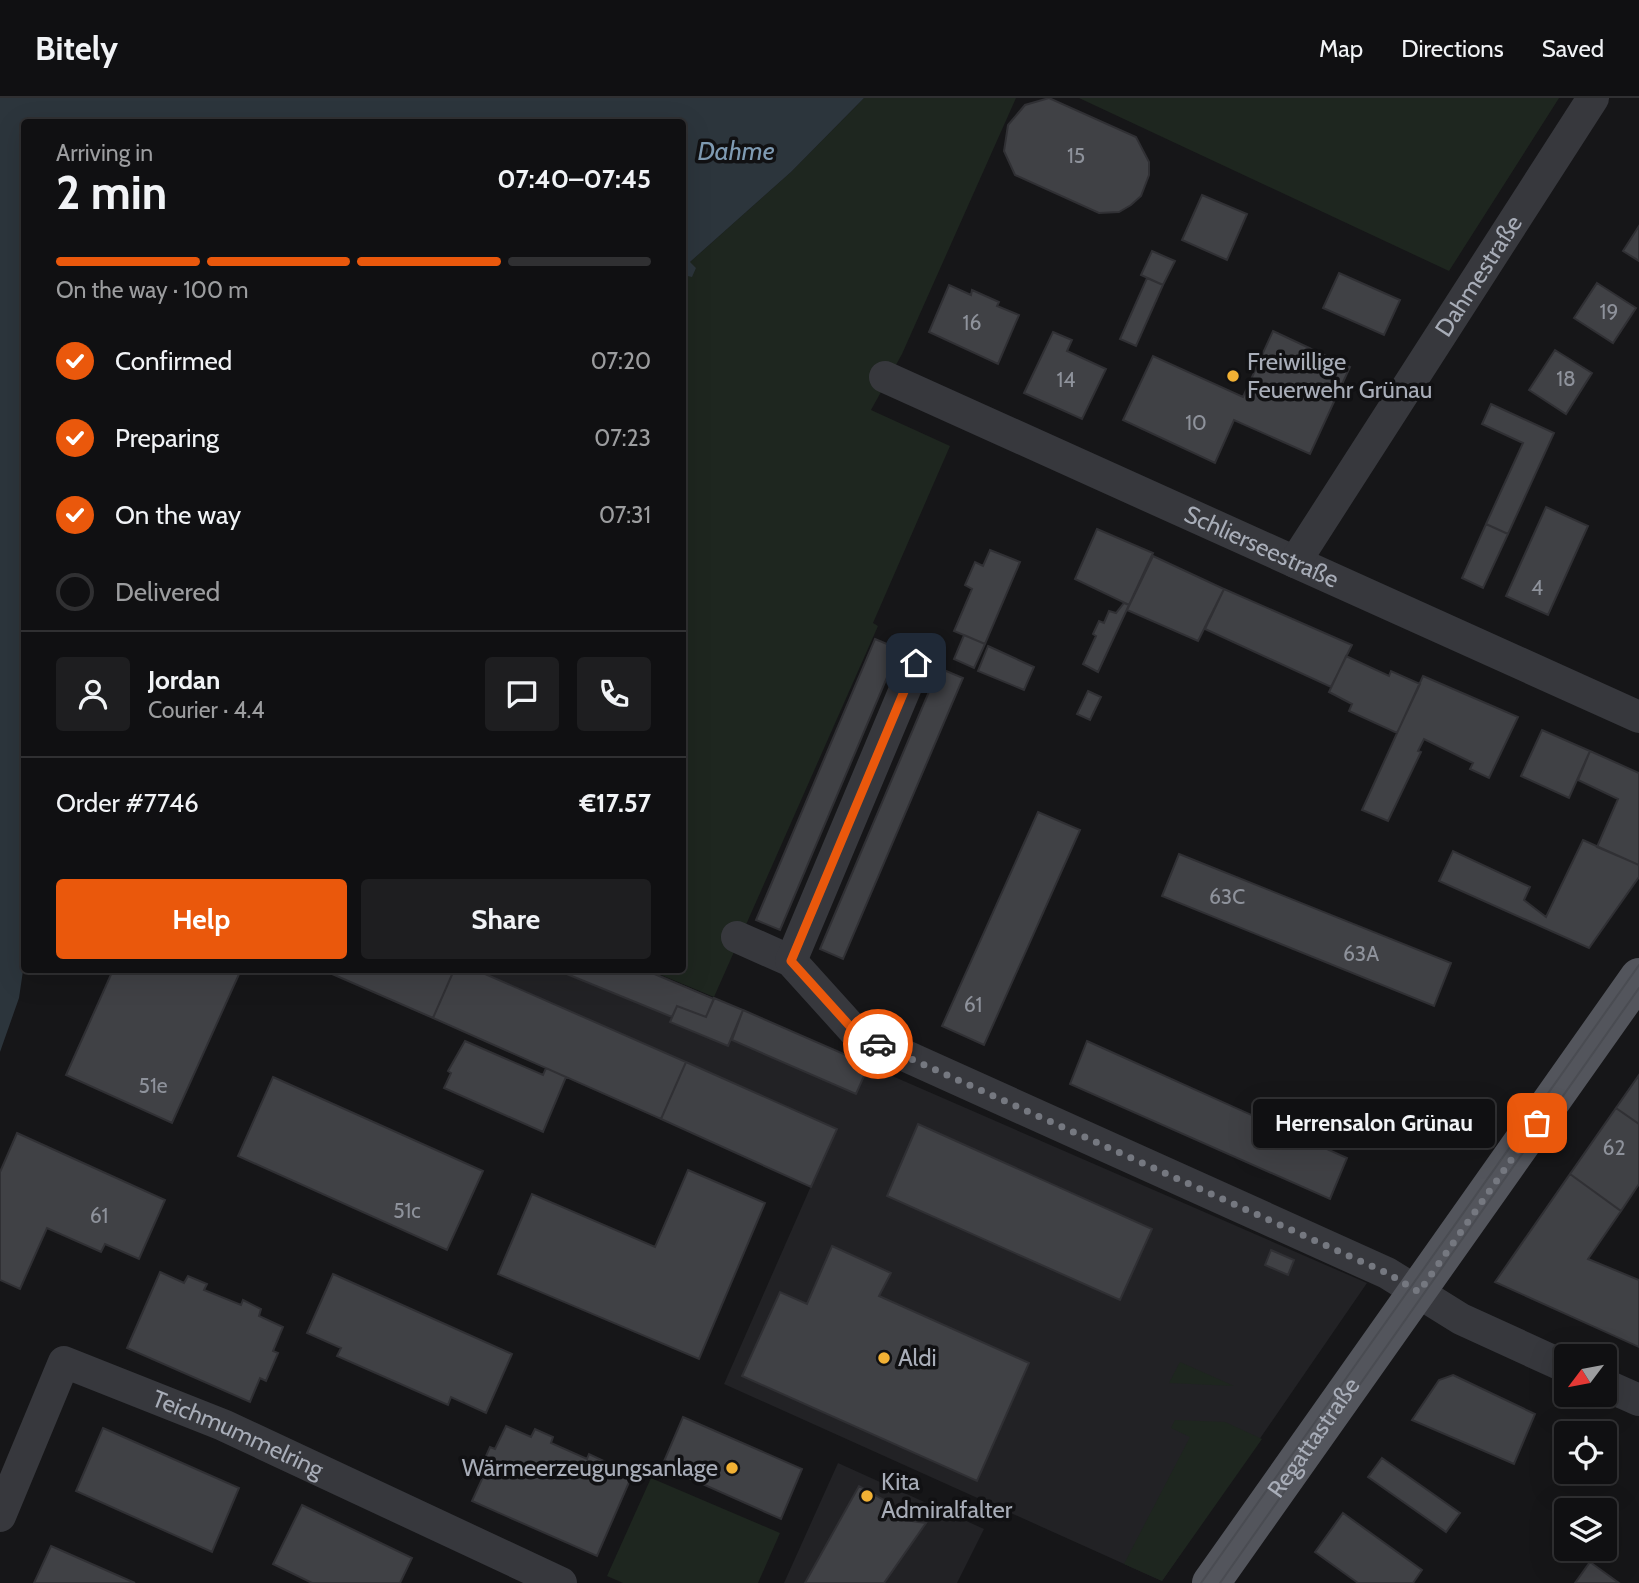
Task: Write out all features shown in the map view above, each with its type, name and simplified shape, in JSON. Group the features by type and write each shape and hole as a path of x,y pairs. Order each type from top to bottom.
{"main road":[{"name":"Regattastraße","path":"1211,1583 1639,977"}],"street":[{"name":"Dahmestraße","path":"1295,562 1593,98"},
{"name":"Schlierseestraße","path":"885,377 1639,717"},
{"path":"791,961 916,663"},
{"path":"737,937 791,961 857,1034 1387,1273 1461,1319 1554,1362"},
{"name":"Teichmummelring","path":"0,1516 64,1362 222,1425 561,1583"},
{"path":"1617,1390 1639,1400"}],"shaded area":[{"path":"864,98 1016,98 902,354 871,410 950,446 873,623 878,626 714,997 656,973 686,973 686,269 690,262 791,172"},
{"path":"1079,98 1559,98 1449,271"},
{"path":"330,973 656,973 1367,1283 1162,1581 724,1384 811,1186"},
{"path":"1180,1362 1234,1386 1169,1383"},
{"path":"1175,1420 1225,1422 1262,1439 1162,1581 1124,1564 1190,1437 1171,1428"},
{"name":"Kita Admiralfalter","path":"838,1463 984,1529 957,1583 784,1583"},
{"path":"651,1478 780,1533 758,1583 623,1583 607,1576"}],"water":[{"name":"Dahme","path":"0,98 864,98 791,172 690,262 696,268 692,277 686,276 686,119 21,119 23,973 19,998 0,1052"}],"building":[{"path":"1049,98 1136,137 1149,162 1149,175 1141,196 1131,205 1119,212 1099,213 1015,175 1004,151 1008,125 1025,105"},
{"path":"1202,195 1247,214 1227,260 1182,240"},
{"path":"1639,226 1639,261 1623,251"},
{"path":"1152,251 1175,261 1163,285 1141,275"},
{"path":"1339,273 1400,300 1384,335 1323,308"},
{"path":"1147,278 1163,285 1136,346 1120,339"},
{"path":"1597,283 1636,308 1613,343 1574,318"},
{"path":"949,285 971,295 972,290 999,302 997,306 1019,315 998,364 929,332"},
{"path":"1273,331 1350,367 1310,454 1234,420 1215,463 1123,420 1153,356 1243,397"},
{"path":"1053,332 1072,340 1067,351 1106,369 1082,419 1024,393"},
{"path":"1555,350 1592,373 1566,414 1529,390"},
{"path":"1491,404 1554,433 1508,534 1486,524 1523,443 1482,424"},
{"path":"1546,507 1588,526 1548,615 1506,596"},
{"path":"1486,524 1508,534 1483,588 1462,578"},
{"path":"1097,529 1153,553 1129,605 1075,579"},
{"path":"990,550 1020,562 985,644 954,631 972,589 965,585 975,562 983,566"},
{"path":"1153,556 1224,589 1198,641 1127,610"},
{"path":"1224,589 1352,645 1331,687 1205,629"},
{"path":"1124,603 1129,605 1098,672 1083,664 1096,636 1093,634 1099,621 1104,623 1109,611 1116,613"},
{"path":"964,635 985,644 974,668 954,659"},
{"path":"875,639 899,649 780,930 756,920"},
{"path":"988,646 1034,667 1024,690 978,671"},
{"path":"1346,656 1389,676 1391,671 1420,684 1397,733 1349,711 1352,704 1329,692"},
{"path":"939,668 963,678 843,959 820,949"},
{"path":"1423,676 1518,717 1489,778 1470,769 1473,763 1424,739 1418,751 1421,752 1388,821 1362,810"},
{"path":"1088,691 1101,697 1090,720 1077,714"},
{"path":"1542,730 1590,751 1569,798 1521,776"},
{"path":"1590,751 1639,773 1639,865 1597,847 1618,799 1578,780"},
{"path":"1038,812 1080,830 984,1045 942,1026"},
{"path":"1583,840 1639,865 1639,877 1589,948 1439,881 1453,851 1530,887 1524,900 1546,917"},
{"path":"1179,854 1451,963 1434,1006 1162,896"},
{"path":"112,973 240,973 172,1123 66,1075"},
{"path":"330,973 453,973 433,1018"},
{"path":"453,973 483,973 686,1062 661,1119 433,1018"},
{"path":"564,973 652,973 714,999 706,1017 677,1006 672,1017"},
{"path":"714,998 743,1010 728,1046 670,1022 677,1006 706,1017"},
{"path":"743,1010 869,1065 856,1094 732,1040"},
{"path":"465,1041 543,1075 546,1068 566,1077 543,1132 444,1088 451,1073 448,1071"},
{"path":"1087,1041 1347,1158 1330,1199 1070,1084"},
{"path":"686,1062 837,1129 811,1187 661,1119"},
{"path":"1639,1075 1639,1124 1616,1108"},
{"path":"273,1077 483,1171 447,1250 238,1156"},
{"path":"1616,1108 1639,1124 1639,1184 1621,1211 1570,1174"},
{"path":"918,1124 1152,1229 1120,1300 887,1196"},
{"path":"17,1133 165,1200 139,1259 105,1244 101,1252 47,1228 20,1289 0,1280 0,1172"},
{"path":"688,1170 765,1203 699,1359 498,1274 532,1194 655,1247"},
{"path":"1570,1174 1621,1211 1588,1259 1639,1280 1639,1347 1495,1282"},
{"name":"Aldi","path":"832,1246 891,1273 879,1296 1029,1363 977,1481 742,1376 780,1292 807,1304"},
{"path":"1271,1250 1294,1260 1288,1275 1265,1265"},
{"path":"160,1272 184,1283 188,1276 207,1284 204,1290 241,1305 243,1300 261,1309 259,1316 283,1327 273,1351 278,1353 266,1381 260,1378 250,1402 127,1348"},
{"path":"333,1274 512,1354 486,1413 451,1397 448,1405 337,1356 341,1348 307,1333"},
{"path":"1453,1375 1535,1414 1514,1464 1412,1420 1439,1380"},
{"name":"Wärmeerzeugungsanlage","path":"683,1417 802,1469 781,1519 662,1466"},
{"path":"506,1426 531,1437 535,1429 553,1437 551,1443 587,1459 589,1454 608,1463 605,1469 630,1480 597,1556 472,1501 483,1477 478,1474 490,1447 495,1449"},
{"path":"103,1428 239,1488 212,1552 76,1491"},
{"path":"1382,1458 1460,1513 1446,1532 1368,1477"},
{"path":"859,1486 907,1513 904,1520 926,1523 884,1583 805,1583"},
{"path":"302,1505 412,1558 400,1583 312,1583 273,1564"},
{"path":"1343,1513 1422,1570 1413,1583 1358,1583 1315,1552"},
{"path":"51,1546 135,1583 34,1583"},
{"path":"1590,1562 1619,1583 1575,1583"}],"tram line":[{"path":"1201,1583 1639,965"},
{"path":"1220,1583 1639,988"}],"way so far":[{"path":"878,1044 1387,1273 1419,1292 1537,1123"}],"place":[{"name":"Freiwillige Feuerwehr Grünau","path":"1233,376"},
{"name":"Herrensalon Grünau","path":"1537,1123"},
{"name":"Aldi","path":"884,1358"},
{"name":"Wärmeerzeugungsanlage","path":"732,1468"},
{"name":"Kita Admiralfalter","path":"867,1496"}],"route":[{"path":"878,1044 857,1034 791,961 916,663"}]}
